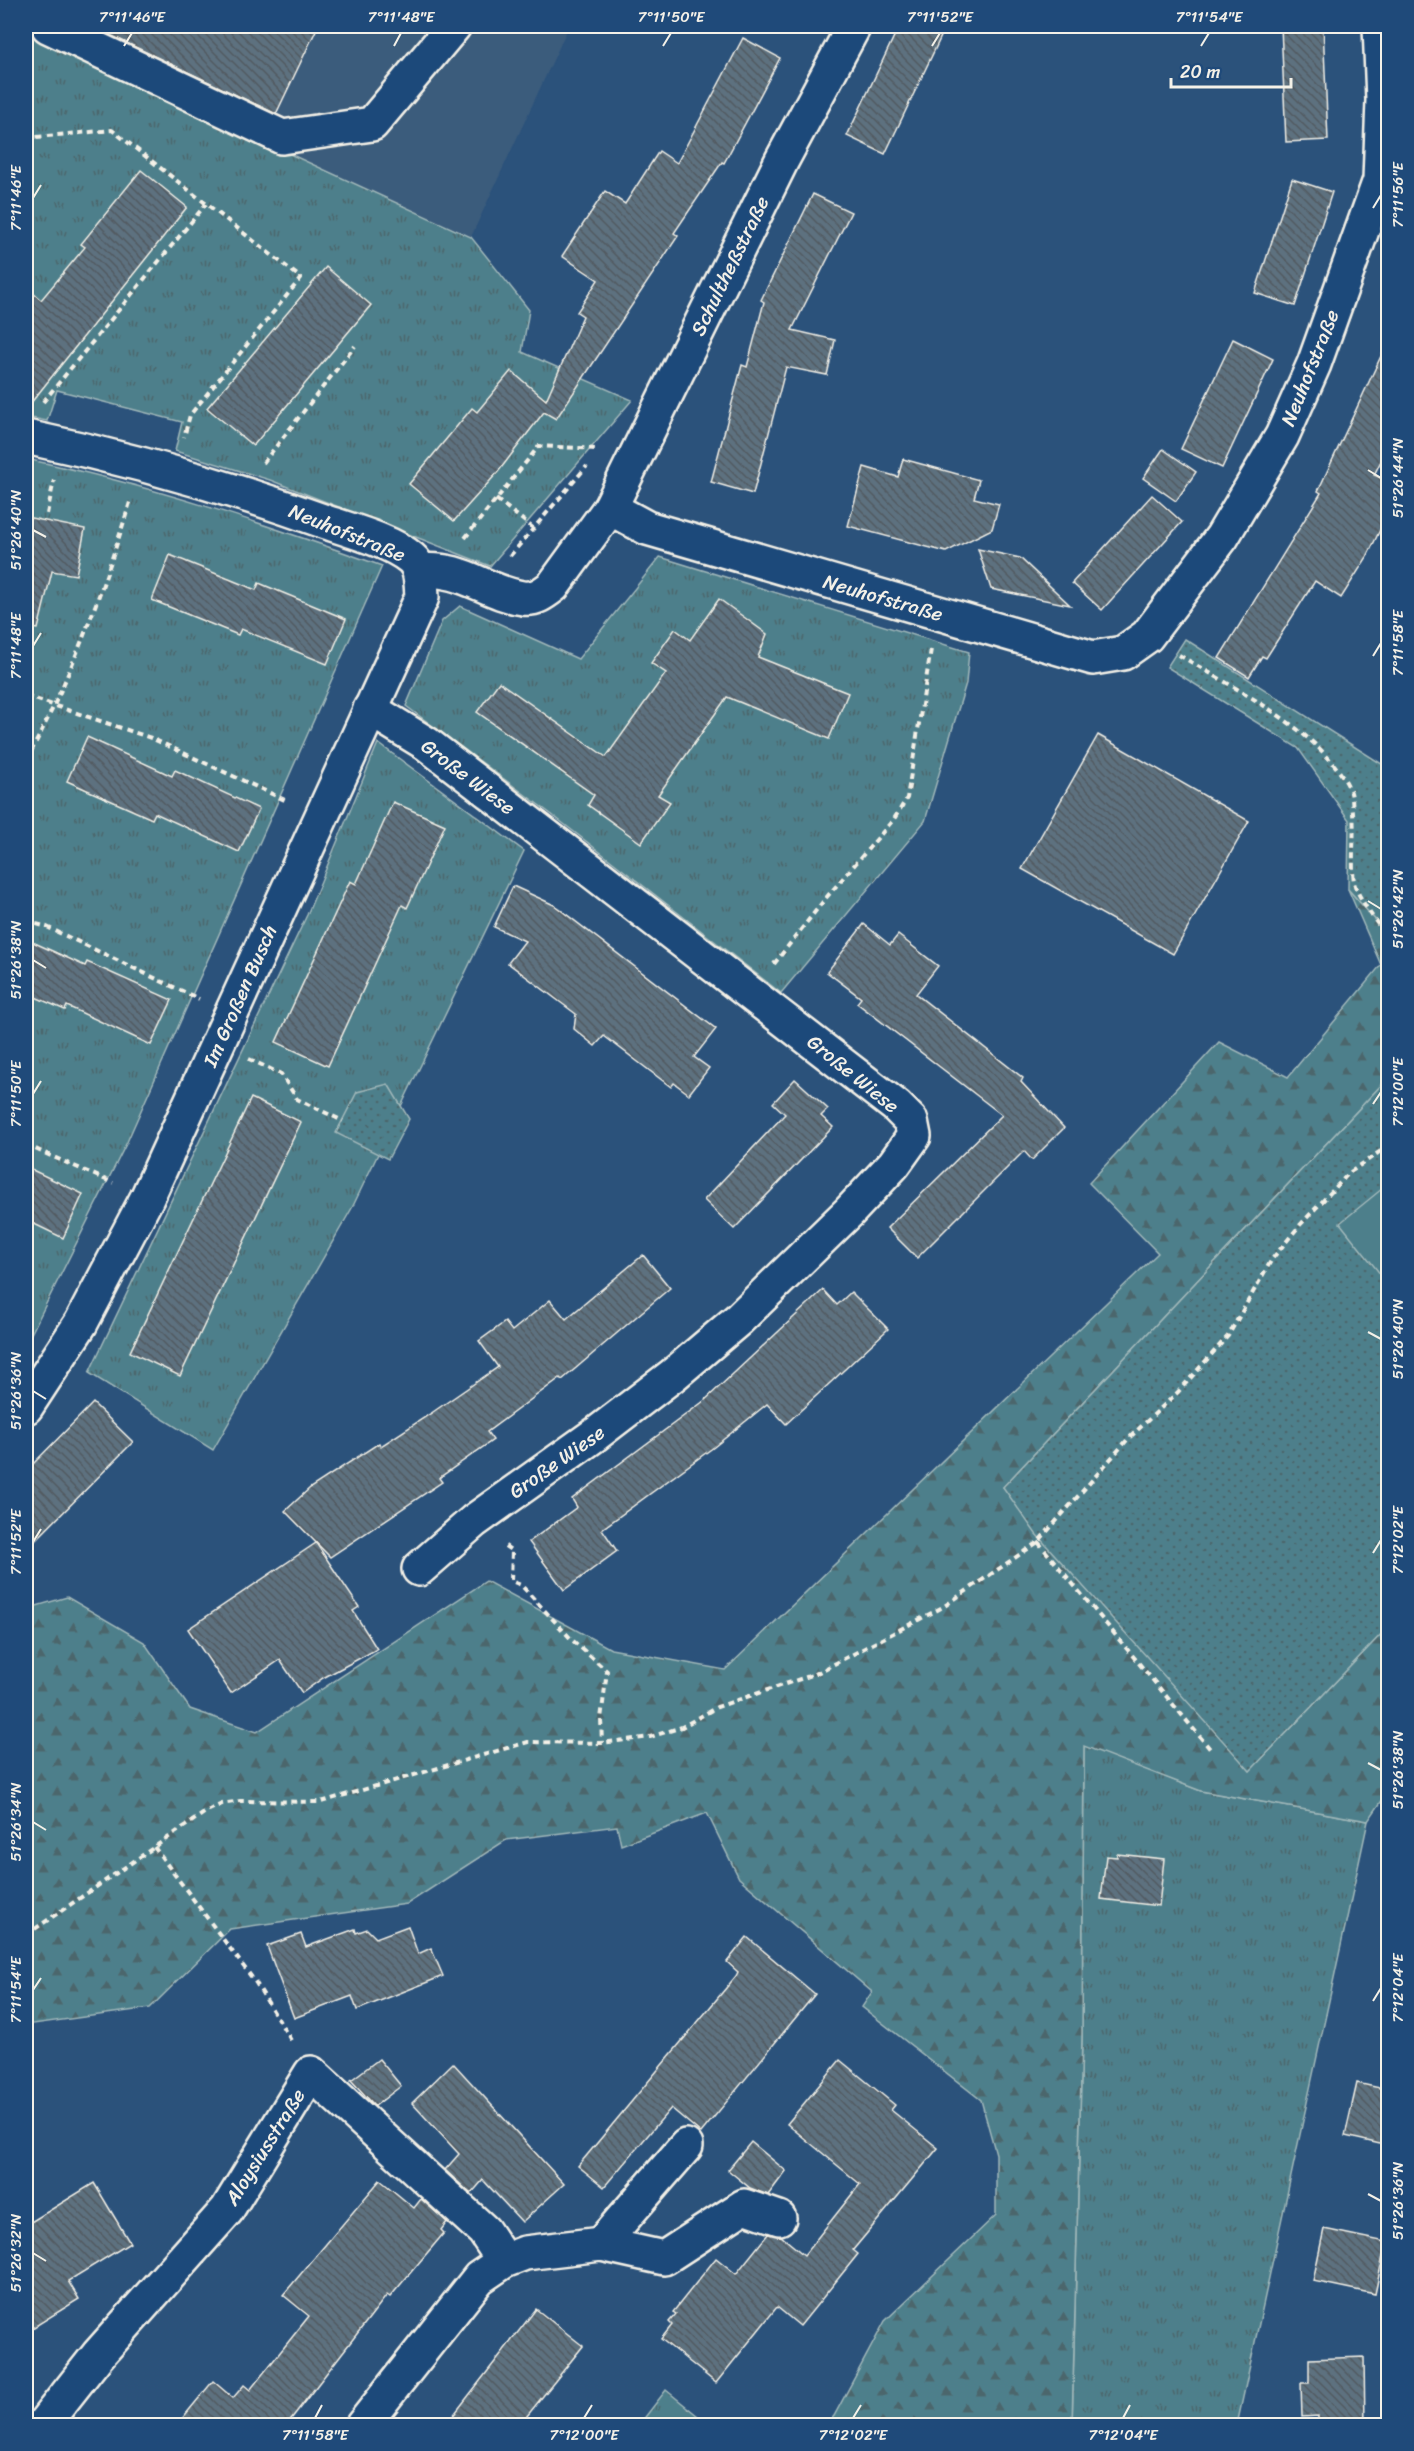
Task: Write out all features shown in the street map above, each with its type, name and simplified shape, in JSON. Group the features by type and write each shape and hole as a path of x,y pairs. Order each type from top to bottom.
{"street":[{"path":"48,26 282,136 372,124 454,26"},
{"name":"Schultheßstraße","path":"610,508 782,160 854,26"},
{"name":"Neuhofstraße","path":"26,436 174,472 242,492 355,532 404,554 430,570 524,599 540,596 553,586 610,508 647,528 1092,658 1123,653 1147,636 1196,574 1246,500 1282,436 1314,364 1380,180 1383,100 1380,26"},
{"name":"Im Großen Busch","path":"26,1407 81,1323 147,1198 422,597 430,570"},
{"name":"Große Wiese","path":"370,709 427,744 896,1106 911,1121 914,1136 894,1164 849,1212 739,1319 673,1375 596,1434 474,1521 419,1569"},
{"name":"Aloysiusstraße","path":"42,2426 98,2355 227,2210 311,2073 484,2230 504,2261"},
{"path":"601,2244 686,2146"},
{"path":"362,2426 479,2278 504,2261 525,2253 601,2244 664,2258 744,2206 779,2218"}],"path":[{"path":"26,138 112,130 301,278 190,415 174,472"},
{"path":"40,405 206,204"},
{"path":"242,492 356,346"},
{"path":"430,570 496,499 539,446 601,449 484,585"},
{"path":"26,761 56,704 108,575 141,464"},
{"path":"496,499 533,528"},
{"path":"752,993 825,899 894,819 907,798 937,614"},
{"path":"1147,636 1272,711 1310,738 1351,791 1354,884 1381,930 1389,936"},
{"path":"26,696 56,704 151,738 321,816"},
{"path":"26,921 47,927 175,988"},
{"path":"219,1044 281,1074 297,1099 343,1121"},
{"path":"26,1145 147,1198"},
{"path":"26,1935 207,1810 222,1804 321,1802 528,1742 602,1743 650,1737 682,1726 717,1707 815,1674 944,1607 1038,1542 1128,1439 1178,1392 1228,1336 1272,1259 1300,1225 1348,1173 1389,1146"},
{"path":"474,1521 512,1551 511,1581 521,1585 572,1640 607,1671 601,1719 602,1743"},
{"path":"1038,1542 1211,1750"},
{"path":"154,1847 256,1983 311,2073"}],"shaded area":[{"path":"26,26 569,26 471,237 26,33"}],"green space":[{"path":"26,33 471,237 529,310 522,352 632,400 490,566 270,480 175,451 182,422 57,390 47,421 26,417"},
{"path":"26,459 116,480 206,506 382,566 127,1142 26,1344"},
{"path":"660,557 969,652 966,683 925,821 781,993 555,817 406,706 442,621 460,606 578,659"},
{"path":"1185,639 1388,768 1388,934 1348,889 1349,820 1298,748 1167,667"},
{"path":"378,743 524,851 352,1208 213,1450 89,1373 307,915"},
{"path":"1348,889 1388,934 1388,1078 1003,1487 1250,1771 1388,1627 1388,1792 1368,1821 1201,1791 1084,1746 1082,2038 1072,2425 826,2425 834,2416 885,2321 996,2215 996,2154 981,2100 862,2007 872,1992 739,1878 707,1813 621,1845 617,1826 506,1840 407,1904 230,1929 150,2008 26,2025 26,1609 67,1597 144,1642 190,1709 257,1732 486,1581 611,1649 725,1670 1158,1253 1089,1183 1219,1042 1288,1077 1381,965"},
{"path":"1388,1078 1388,1627 1250,1771 1036,1534 1003,1487"},
{"path":"388,1084 409,1119 388,1159 336,1133 357,1092"},
{"path":"1388,1184 1388,1277 1385,1280 1340,1223"},
{"path":"1084,1745 1201,1791 1368,1821 1237,2425 1072,2426 1082,2038"},
{"path":"666,2390 709,2425 639,2425"}],"building":[{"path":"91,26 318,26 276,114"},
{"path":"899,26 946,26 885,154 847,136"},
{"path":"1281,26 1323,26 1328,140 1286,142"},
{"path":"743,38 780,58 724,163 722,162 674,233 678,236 556,419 544,412 498,472 454,521 409,484 472,408 477,412 511,371 546,400 583,316 577,312 598,280 562,256 605,191 625,204 659,151 677,163"},
{"path":"141,170 187,207 26,409 26,287 41,300 85,247 81,244"},
{"path":"1292,179 1332,192 1295,306 1255,293"},
{"path":"813,194 851,212 792,330 835,340 827,375 786,367 753,494 711,482 742,365 747,367 764,302 761,300"},
{"path":"326,267 371,305 253,446 207,408"},
{"path":"1233,339 1273,359 1222,468 1181,449"},
{"path":"1389,339 1389,445 1374,475 1389,482 1389,511 1367,557 1341,598 1315,581 1266,658 1262,656 1249,677 1219,658 1321,493 1318,491"},
{"path":"1163,449 1196,472 1176,501 1143,478"},
{"path":"903,459 979,480 974,498 999,504 992,529 946,552 848,526 864,467 898,477"},
{"path":"1152,495 1182,522 1102,610 1072,583"},
{"path":"26,517 85,529 76,575 52,571 38,629 26,627"},
{"path":"978,549 1020,558 1070,605 991,589"},
{"path":"170,555 256,590 259,583 346,619 327,664 241,629 238,635 152,600"},
{"path":"719,599 767,634 758,657 848,693 829,739 727,697 658,795 670,802 641,843 588,805 594,795 477,712 499,682 606,757 666,673 651,663 675,629 690,640"},
{"path":"1098,735 1249,821 1173,954 1022,869"},
{"path":"87,737 172,776 175,770 259,809 239,852 155,813 152,819 67,781"},
{"path":"393,802 445,825 407,908 402,905 328,1066 276,1042 350,881 356,884"},
{"path":"513,886 554,905 716,1029 694,1057 709,1068 689,1094 674,1083 671,1087 604,1036 595,1046 574,1029 576,1014 508,963 525,941 494,927"},
{"path":"864,924 890,945 898,935 938,966 916,994 1023,1078 1021,1082 1064,1128 1032,1160 1024,1151 917,1258 887,1228 1002,1115 857,1003 861,998 827,972"},
{"path":"26,939 85,966 87,962 172,1000 151,1045 67,1006 65,1010 26,993"},
{"path":"795,1079 828,1109 821,1116 833,1127 734,1229 704,1200 785,1114 773,1103"},
{"path":"251,1098 301,1122 180,1376 130,1352"},
{"path":"26,1167 83,1194 63,1238 26,1220"},
{"path":"643,1255 670,1288 562,1380 560,1378 487,1432 493,1440 439,1478 442,1482 330,1557 285,1511 310,1488 379,1443 381,1446 498,1367 479,1341 505,1322 512,1331 550,1300 566,1319"},
{"path":"823,1290 837,1305 851,1292 888,1329 786,1424 767,1404 714,1447 602,1529 617,1551 564,1590 529,1542 577,1507 572,1499 704,1401"},
{"path":"93,1403 133,1442 26,1550 26,1471"},
{"path":"316,1543 359,1607 353,1611 377,1649 323,1678 302,1693 280,1660 231,1693 188,1629"},
{"path":"1117,1854 1164,1859 1159,1906 1101,1899 1106,1856 1117,1857"},
{"path":"408,1926 418,1954 431,1948 443,1976 357,2010 352,1996 294,2018 267,1946 301,1934 306,1947 355,1929 356,1933 367,1929 376,1938"},
{"path":"747,1937 815,1994 701,2133 671,2108 604,2187 578,2166 736,1976 738,1972 727,1962"},
{"path":"379,2059 401,2086 375,2106 351,2080"},
{"path":"840,2060 895,2105 891,2110 938,2148 853,2250 858,2254 800,2326 777,2307 716,2383 661,2339 672,2325 669,2322 676,2314 673,2312 716,2258 736,2274 768,2234 781,2236 804,2255 860,2184 787,2124"},
{"path":"453,2063 564,2184 522,2222 483,2180 471,2194 445,2170 459,2154 412,2103"},
{"path":"1357,2083 1389,2090 1389,2146 1345,2136"},
{"path":"751,2142 786,2171 768,2195 750,2188 728,2170"},
{"path":"380,2180 414,2208 421,2199 447,2222 441,2230 444,2233 390,2297 387,2295 288,2423 291,2426 176,2426 213,2381 233,2398 244,2385 250,2390 309,2316 283,2295"},
{"path":"94,2183 130,2243 68,2281 79,2299 26,2332 26,2225"},
{"path":"1324,2229 1386,2242 1375,2294 1313,2281"},
{"path":"536,2309 583,2346 519,2426 445,2426"},
{"path":"1364,2357 1365,2426 1318,2426 1318,2416 1302,2417 1301,2383 1309,2383 1309,2359"}]}
